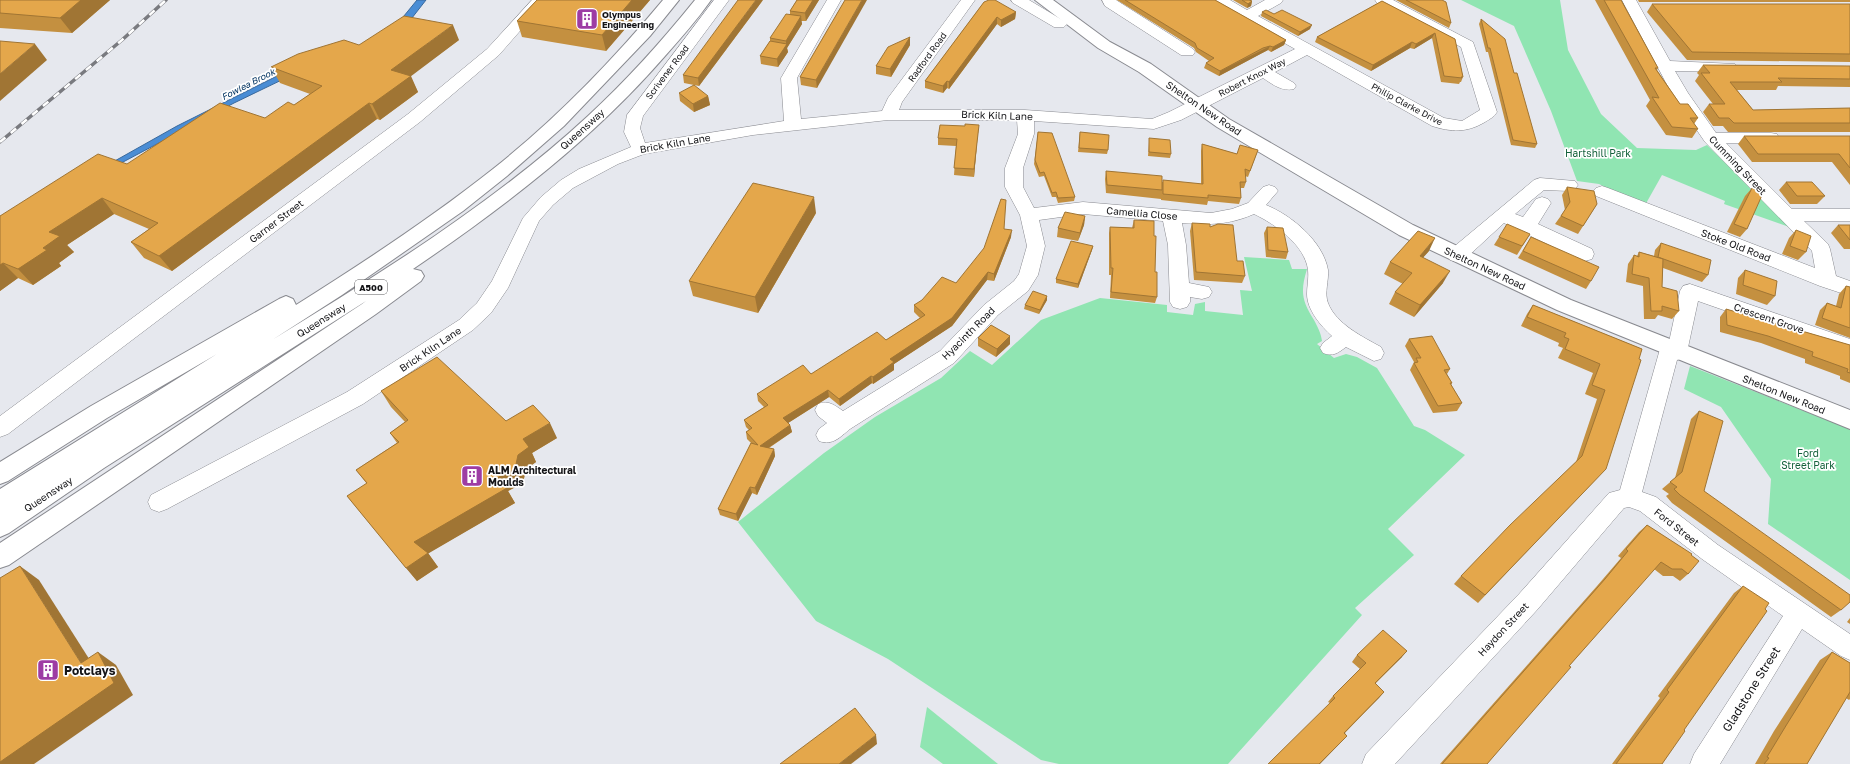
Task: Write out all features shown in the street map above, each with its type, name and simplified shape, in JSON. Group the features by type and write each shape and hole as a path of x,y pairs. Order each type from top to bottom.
{"main road":[{"name":"Queensway","path":"0,502 383,259 456,207 501,172 558,122 644,33 671,0"},
{"name":"Queensway","path":"0,526 30,505 334,312 442,240 516,186 593,121 646,69 704,0"},
{"name":"Shelton New Road","path":"1068,0 1145,68 1197,105 1300,169 1406,230 1564,305 1850,420"},
{"name":"Shelton New Road","path":"1047,2 1104,45 1145,68"},
{"path":"0,557 362,313 447,252 552,164 593,121"},
{"path":"0,474 92,416 277,309 431,214 558,122"}],"street":[{"name":"Garner Street","path":"0,428 414,118 464,78 493,52 540,0"},
{"name":"Scrivener Road","path":"641,149 634,140 631,126 635,115 722,0"},
{"path":"793,126 790,78 834,0"},
{"name":"Radford Road","path":"888,115 894,102 968,0"},
{"path":"1018,0 1059,24"},
{"path":"1109,0 1110,3 1187,52"},
{"path":"1219,0 1307,49"},
{"path":"1247,16 1276,0"},
{"name":"Philip Clarke Drive","path":"1307,49 1438,122 1451,126 1469,125 1489,112 1468,45 1381,3"},
{"name":"Cumming Street","path":"1637,5 1665,66 1680,94 1711,138 1748,177 1822,249 1827,281"},
{"name":"Robert Knox Way","path":"1197,105 1307,49"},
{"path":"1665,66 1742,67"},
{"path":"1264,72 1288,86"},
{"name":"Brick Kiln Lane","path":"159,502 355,398 466,325 484,308 501,283 519,242 532,218 546,201 566,184 585,173 641,149 753,130 888,115 1025,115 1134,124 1154,124 1197,105"},
{"name":"Hyacinth Road","path":"832,423 947,357 990,310 1021,286 1028,275 1036,246 1029,215 1014,187 1014,168 1026,134 1025,115"},
{"path":"1711,138 1788,138"},
{"path":"1457,255 1540,184 1569,185"},
{"name":"Camellia Close","path":"1029,215 1083,208 1211,219 1236,215 1254,207 1269,191"},
{"name":"Stoke Old Road","path":"1602,192 1627,193 1827,281 1850,289"},
{"path":"1527,226 1542,203"},
{"path":"1254,207 1267,211 1294,231 1311,254 1318,267 1318,303 1333,326 1338,342 1374,353"},
{"path":"1502,215 1585,254"},
{"path":"1788,215 1850,215"},
{"path":"1171,216 1177,245 1179,296 1202,292"},
{"name":"Crescent Grove","path":"1674,350 1685,289 1847,346"},
{"path":"1631,490 1674,350"},
{"name":"Ford Street","path":"1631,490 1710,552 1798,614 1850,648"},
{"name":"Haydon Street","path":"1376,764 1528,602 1617,500 1631,490"},
{"name":"Gladstone Street","path":"1704,764 1798,614"}],"green space":[{"name":"Hartshill Park","path":"1461,0 1560,0 1568,50 1601,114 1637,148 1696,150 1707,145 1792,228 1724,204 1725,201 1662,175 1644,207 1599,184 1577,181 1551,111 1514,26"},
{"path":"1244,257 1289,260 1292,269 1307,269 1303,284 1303,296 1321,335 1322,341 1317,344 1334,358 1346,354 1357,357 1377,368 1414,426 1425,430 1465,455 1388,529 1414,555 1355,608 1362,615 1228,764 1059,764 1041,760 888,659 816,621 738,522 824,453 875,417 941,378 970,351 992,365 1041,320 1100,298 1167,305 1167,312 1193,315 1195,304 1205,302 1205,311 1243,315 1240,290 1252,291"},
{"name":"Ford Street Park","path":"1690,366 1850,429 1850,580 1768,524 1771,479 1721,407 1684,389"},
{"path":"927,707 998,764 943,764 920,747"}],"water":[{"path":"417,0 426,0 408,23 399,31 292,75 234,103 108,170 88,176 177,126 277,76 360,46 399,22"}],"building":[{"path":"0,0 81,0 60,18 0,13"},
{"path":"537,0 632,0 602,35 517,21"},
{"path":"738,0 756,0 698,78 683,75"},
{"path":"797,0 813,0 805,13 790,11"},
{"path":"845,0 862,0 816,80 800,77"},
{"path":"995,0 1016,12 1001,20 997,17 949,82 947,81 943,86 925,81 984,2"},
{"path":"1125,0 1215,0 1286,40 1273,47 1270,46 1263,48 1220,71 1206,63 1214,58 1197,48 1195,43"},
{"path":"1242,0 1249,0 1252,1 1248,4"},
{"path":"1406,0 1442,0 1446,2 1451,23"},
{"path":"1604,0 1621,0 1658,68 1655,68 1680,104 1688,104 1698,118 1690,118 1698,129 1672,127 1652,97 1659,98"},
{"path":"1382,1 1455,39 1463,77 1444,76 1435,33 1416,44 1412,42 1373,65 1317,37"},
{"path":"1652,4 1850,4 1850,54 1692,52"},
{"path":"1266,10 1274,14 1282,10 1312,25 1300,32 1262,12"},
{"path":"786,14 801,16 786,41 770,38"},
{"path":"404,16 453,25 391,70 411,76 372,104 369,103 159,256 131,242 158,223 102,198 49,232 60,236 43,248 47,250 18,269 3,263 0,265 0,216 98,154 127,164 220,103 265,118 288,102 294,105 322,86 271,67 298,54 344,40 359,45"},
{"path":"1481,19 1505,39 1514,73 1517,73 1537,144 1513,140 1490,48 1488,48"},
{"path":"910,37 890,69 876,66 888,47"},
{"path":"0,41 35,44 0,74"},
{"path":"770,41 787,44 777,59 760,56"},
{"path":"1703,65 1850,66 1850,79 1778,78 1782,82 1730,82 1753,110 1850,108 1850,123 1734,123 1729,118 1719,118 1709,104 1725,104 1701,73 1710,73"},
{"path":"694,85 708,96 693,104 679,93"},
{"path":"965,124 979,125 974,169 954,168 957,139 938,138 940,125 965,126"},
{"path":"1038,132 1052,133 1075,197 1058,198 1056,192 1052,193 1044,172 1040,173 1035,160"},
{"path":"1080,132 1109,135 1108,150 1079,148"},
{"path":"1744,136 1850,136 1850,168 1839,154 1758,154"},
{"path":"1149,138 1170,140 1171,154 1149,152"},
{"path":"1202,144 1237,154 1240,145 1258,150 1250,171 1245,169 1246,182 1240,182 1241,198 1208,195 1208,198 1163,194 1163,180 1203,184"},
{"path":"1106,171 1162,176 1162,190 1107,185"},
{"path":"1786,182 1812,182 1825,196 1797,196"},
{"path":"753,183 814,197 755,297 689,281"},
{"path":"1567,187 1594,191 1597,204 1583,226 1561,216 1570,202"},
{"path":"1752,188 1763,193 1747,229 1734,224"},
{"path":"1001,199 1006,200 1004,229 1012,230 994,274 988,272 952,318 890,359 894,362 873,377 871,376 839,399 828,390 783,418 790,425 760,446 774,449 755,488 750,487 736,514 718,509 751,443 758,445 746,432 752,428 744,420 768,405 757,394 803,365 811,374 877,332 886,340 925,315 914,305 922,300 942,277 956,283 984,248"},
{"path":"1065,212 1085,216 1080,233 1058,228"},
{"path":"1134,220 1154,221 1154,236 1156,236 1155,272 1157,272 1157,297 1111,292 1113,268 1111,268 1110,227 1134,228"},
{"path":"1192,223 1210,224 1210,227 1218,224 1233,225 1237,261 1243,261 1245,276 1196,272"},
{"path":"1507,224 1530,234 1522,246 1499,237"},
{"path":"1838,225 1850,225 1850,240"},
{"path":"1267,227 1283,228 1288,252 1268,250"},
{"path":"1796,230 1811,236 1806,252 1790,246"},
{"path":"1418,231 1435,238 1420,256 1450,271 1420,305 1395,292 1412,273 1390,262"},
{"path":"1531,237 1599,267 1591,281 1523,251"},
{"path":"1071,241 1093,246 1078,284 1056,279"},
{"path":"1661,243 1711,260 1708,275 1658,257"},
{"path":"1639,252 1663,259 1662,287 1677,291 1679,311 1662,306 1662,311 1651,311 1649,278 1632,274 1634,255 1639,257"},
{"path":"1745,270 1777,281 1775,296 1743,285"},
{"path":"1846,286 1850,287 1850,328 1822,318 1827,303 1841,308"},
{"path":"1033,291 1047,296 1040,310 1025,305"},
{"path":"1533,305 1642,349 1639,359 1641,360 1606,469 1485,595 1461,576 1510,525 1582,456 1605,390 1592,385 1600,364 1565,349 1569,339 1564,337 1566,333 1527,317"},
{"path":"1726,309 1850,345 1850,373 1847,372 1848,369 1812,356 1813,352 1768,336 1727,325"},
{"path":"991,325 1010,336 997,349 978,338"},
{"path":"1432,336 1450,369 1444,370 1462,403 1438,406 1414,363 1418,362 1416,358 1421,358 1409,339"},
{"name":"ALM Architectural Moulds","path":"437,357 506,421 533,405 550,423 523,439 529,447 518,455 515,469 497,478 507,488 414,542 428,553 406,568 347,496 367,483 356,470 399,442 390,433 408,420 381,391"},
{"path":"1699,411 1723,421 1704,491 1850,595 1850,602 1841,610 1680,495 1674,489 1677,487 1670,482 1682,472"},
{"path":"1647,525 1692,554 1691,555 1699,561 1688,574 1682,569 1672,569 1661,562 1569,666 1571,667 1487,764 1442,764 1605,579 1628,551 1626,549"},
{"name":"Potclays","path":"20,566 81,663 98,652 114,683 0,762 0,578"},
{"path":"1743,586 1769,603 1765,609 1767,611 1662,764 1616,764 1669,692 1667,690"},
{"path":"1383,630 1407,651 1375,683 1384,692 1344,733 1347,736 1319,764 1268,764 1335,698 1333,696 1366,663 1357,655"},
{"path":"1832,652 1850,663 1850,692 1807,764 1764,764 1769,758 1767,757"},
{"path":"855,708 876,735 839,764 780,764"}],"railway":[{"path":"0,142 122,40 166,0"}],"place":[{"name":"Olympus Engineering","path":"587,19"},
{"name":"ALM Architectural Moulds","path":"472,476"},
{"name":"Potclays","path":"48,670"}],"water label":[{"name":"Fowlea Brook","path":"248,84"}]}
